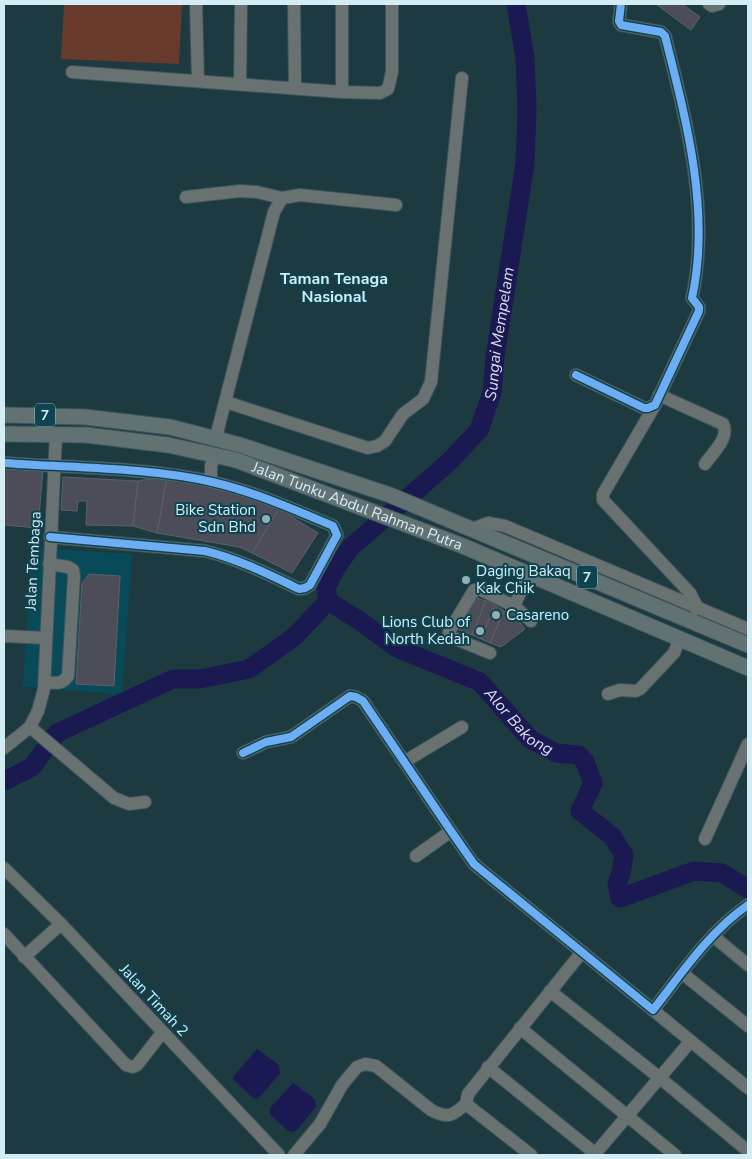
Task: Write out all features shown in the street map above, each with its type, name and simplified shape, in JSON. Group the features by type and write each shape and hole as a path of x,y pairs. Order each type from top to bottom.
{"main road":[{"name":"Jalan Tunku Abdul Rahman Putra","path":"4,415 85,417 170,427 216,437 390,495 472,529 693,614 748,645"},
{"name":"Jalan Tunku Abdul Rahman Putra","path":"4,434 86,435 168,444 236,460 463,546 748,668"}],"street":[{"path":"196,4 198,80"},
{"path":"240,84 242,4"},
{"path":"294,4 295,88"},
{"path":"342,4 342,92"},
{"path":"72,72 342,92 380,93 388,89 392,72 392,4"},
{"path":"621,4 619,21 621,25 661,32 665,36 691,149 697,191 698,256 692,298 699,311 657,400 603,494 603,500 690,593 693,614 748,629"},
{"path":"708,4 712,6 719,4"},
{"path":"226,402 368,448 377,446 385,441 403,414 423,399 431,382 462,78"},
{"path":"186,197 240,191 257,192 282,198 300,195 396,205"},
{"path":"216,437 274,212 282,198"},
{"path":"576,375 644,408 648,408 657,400"},
{"path":"657,400 722,424 726,429 725,436 705,464"},
{"name":"Jalan Tembaga","path":"30,727 38,711 44,685 56,434"},
{"path":"211,482 211,466 214,454"},
{"path":"4,463 146,472 211,482 265,497 333,526 337,535 310,585 298,589 244,563 205,551 50,537"},
{"path":"44,685 59,683 68,676 74,576 73,570 68,567 49,564"},
{"path":"514,606 529,574"},
{"path":"490,653 451,637 449,632 474,590 479,589 514,606 530,621"},
{"path":"4,636 46,638"},
{"path":"608,694 620,690 636,691 640,689 674,653 680,638"},
{"path":"243,753 266,742 291,737 350,696 363,701 474,864 748,1088"},
{"path":"4,748 30,727 114,798 129,804 145,802"},
{"path":"404,762 462,727"},
{"path":"705,839 748,744"},
{"path":"416,856 450,831"},
{"name":"Jalan Timah 2","path":"4,868 60,924 279,1155"},
{"path":"653,1010 713,936 731,918 748,905"},
{"path":"24,957 60,924"},
{"path":"4,934 126,1065 133,1067 138,1065 162,1033"},
{"path":"713,936 748,965"},
{"path":"294,1155 320,1124 342,1085 357,1067 365,1064 376,1066 431,1110 445,1116 452,1115 466,1104 468,1094 488,1067 582,952"},
{"path":"682,973 748,1026"},
{"path":"550,991 748,1151"},
{"path":"520,1028 675,1155"},
{"path":"488,1067 595,1155 690,1042"},
{"path":"466,1104 531,1155"}],"shaded area":[{"path":"64,4 182,4 179,64 61,59"},
{"path":"32,548 132,554 122,694 23,687"},
{"path":"257,1049 279,1065 280,1073 257,1099 252,1097 233,1077"},
{"path":"293,1083 315,1099 316,1107 297,1130 293,1132 288,1131 270,1114 270,1108"}],"building":[{"path":"656,4 682,4 700,17 691,30"},
{"path":"4,466 43,469 38,528 4,525"},
{"path":"167,476 265,498 279,509 252,553 239,547 157,533"},
{"path":"167,476 157,533 133,526 138,481"},
{"path":"63,477 138,481 133,526 86,525 87,501 78,501 77,511 61,510"},
{"path":"279,509 318,533 292,573 252,553"},
{"path":"89,574 120,576 114,686 76,684 82,583"},
{"path":"477,598 486,601 472,635 457,629"},
{"path":"486,601 495,605 481,639 472,635"},
{"path":"495,605 504,611 490,643 481,639"},
{"path":"504,611 514,615 525,629 501,647 490,643"}],"waterway":[{"name":"Sungai Mempelam","path":"328,601 326,587 336,568 351,547 448,463 479,430 492,393 495,357 525,164 527,109 525,58 516,4"},
{"name":"Alor Bakong","path":"328,601 397,648 480,682 530,739 556,753 579,755 585,762 593,783 580,811 612,836 624,855 617,884 620,898 694,871 722,873 748,889"},
{"path":"4,781 32,767 57,733 173,679 200,679 249,669 294,637 328,601"}],"cycle path":[{"path":"576,375 644,408 655,405 699,311 699,307 692,298 699,232 694,166 681,100 665,36 661,32 621,25 619,21 621,4"},
{"path":"4,463 161,473 212,482 259,496 333,526 337,535 310,585 299,589 264,572 205,551 50,537"},
{"path":"243,753 266,742 291,737 350,696 363,701 474,864 653,1010 708,940 748,905"}],"place":[{"name":"Bike Station Sdn Bhd","path":"266,519"},
{"name":"Daging Bakaq Kak Chik","path":"466,580"},
{"name":"Casareno","path":"496,615"},
{"name":"Lions Club of North Kedah","path":"480,631"}],"district":[{"name":"Taman Tenaga Nasional","path":"334,288"}]}
